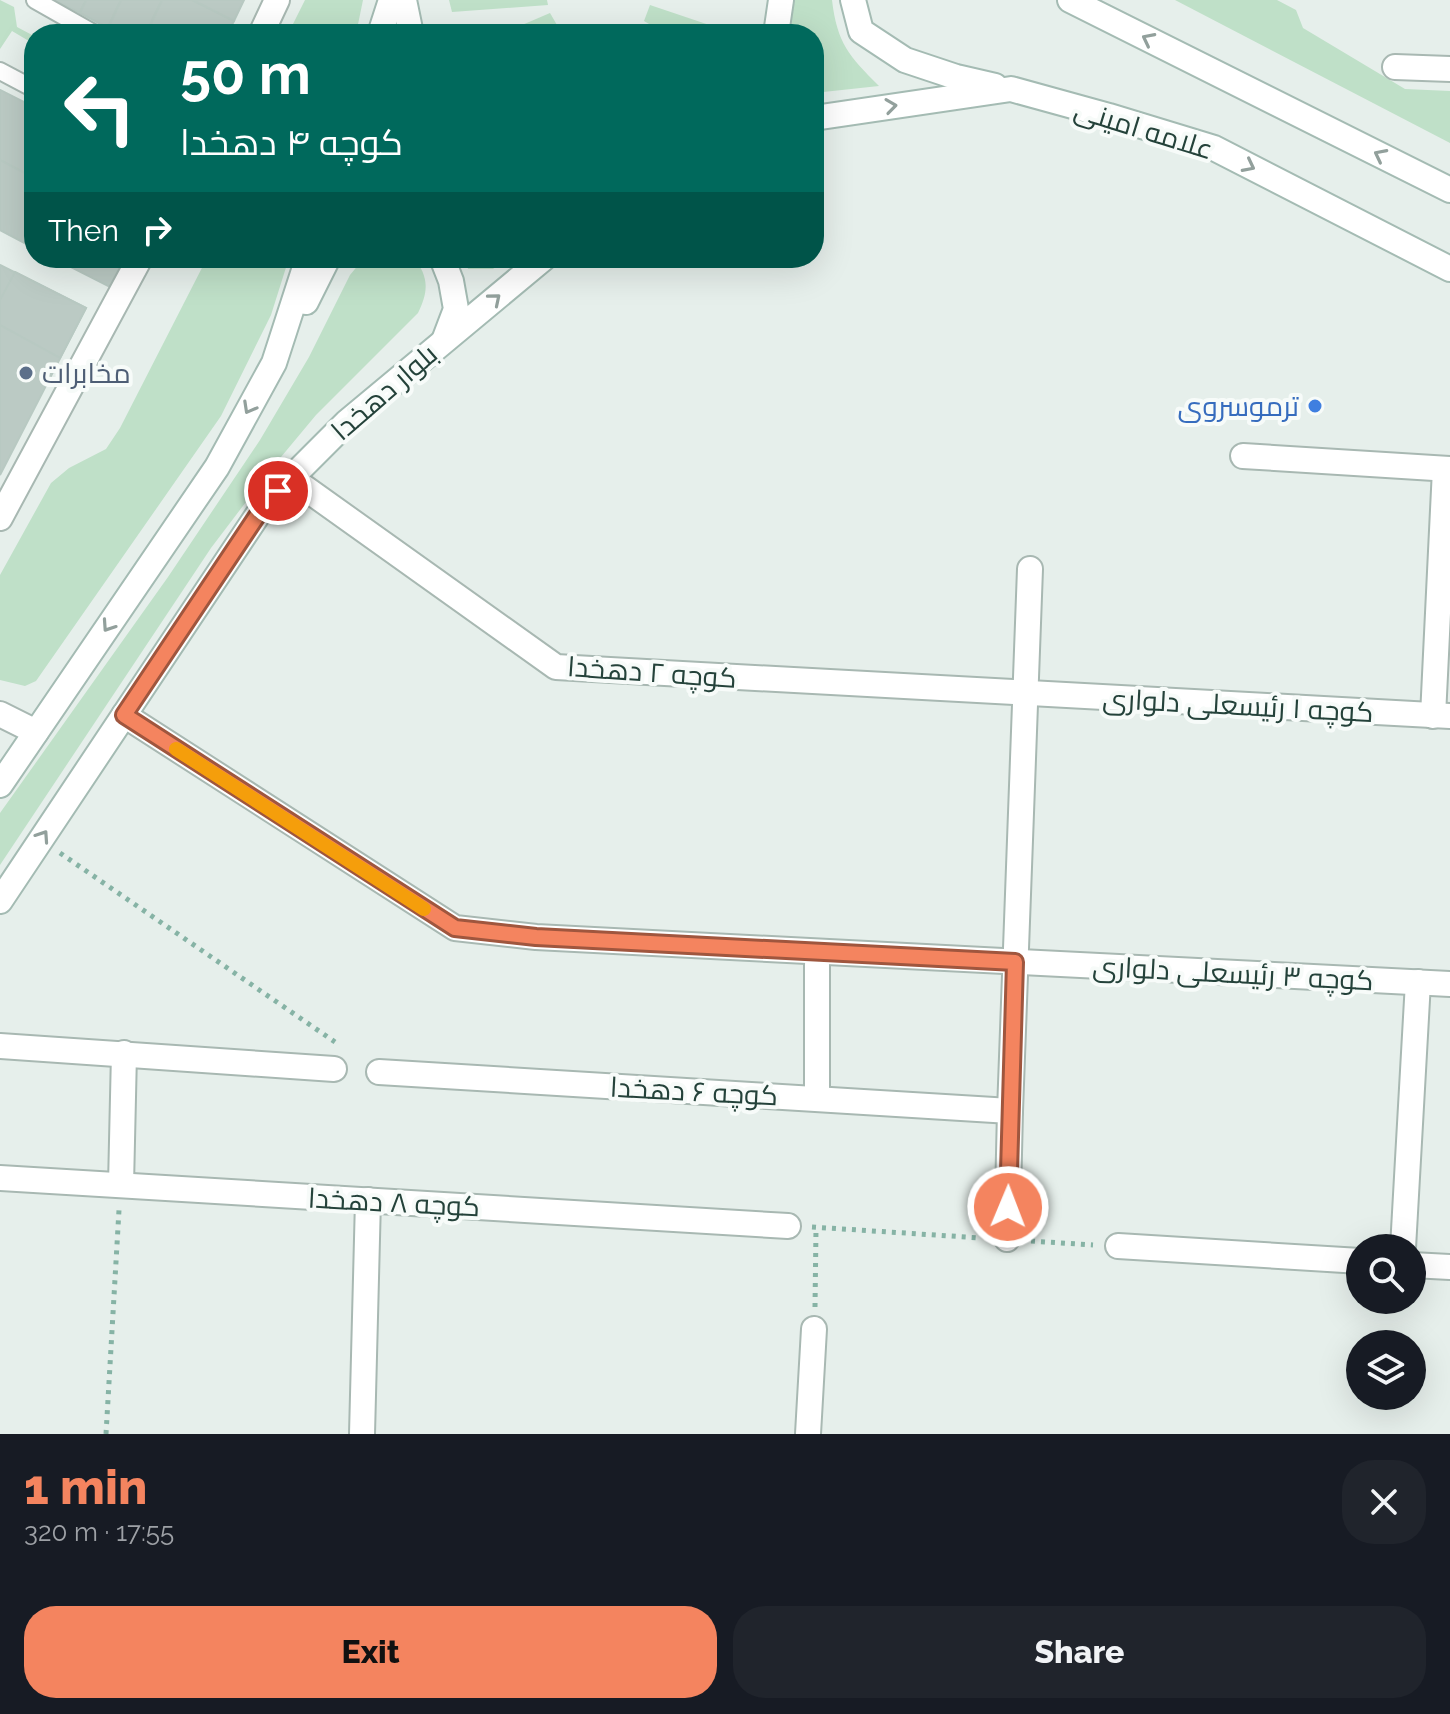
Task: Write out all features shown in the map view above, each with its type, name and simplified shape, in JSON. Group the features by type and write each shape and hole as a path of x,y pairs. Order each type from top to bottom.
{"street":[{"path":"266,24 277,0"},
{"path":"383,24 391,0"},
{"path":"404,0 409,24"},
{"path":"777,24 781,0"},
{"path":"853,0 861,31 905,60 956,77 1011,89"},
{"path":"1070,0 1450,190"},
{"path":"1395,67 1450,69"},
{"name":"علامه امینی","path":"824,117 1011,89 1214,148 1450,269"},
{"path":"0,518 135,268"},
{"path":"274,363 305,268"},
{"path":"0,785 217,467 323,268"},
{"path":"444,341 456,309 446,268"},
{"name":"بلوار دهخدا","path":"0,901 265,504 347,422 532,268"},
{"path":"1243,456 1448,469 1441,716"},
{"name":"کوچه ۲ دهخدا","path":"291,478 556,667 1026,693"},
{"path":"1007,1239 1030,569"},
{"name":"کوچه ۱ رئیسعلی دلواری","path":"1026,693 1441,716"},
{"path":"0,714 36,732"},
{"name":"کوچه ۳ رئیسعلی دلواری","path":"124,715 455,928 536,937 1450,984"},
{"path":"817,965 817,1098"},
{"path":"1404,1234 1418,982"},
{"path":"0,1046 334,1069"},
{"path":"121,1185 124,1053"},
{"name":"کوچه ۶ دهخدا","path":"379,1072 1010,1111"},
{"name":"کوچه ۸ دهخدا","path":"0,1178 788,1226"},
{"path":"362,1434 368,1200"},
{"path":"1118,1246 1346,1260"},
{"path":"1426,1266 1450,1267"},
{"path":"808,1434 814,1329"}],"lane":[{"path":"35,0 77,24"},
{"path":"0,71 24,84"}],"path":[{"path":"41,840 340,1045"},
{"path":"106,1434 121,1185"},
{"path":"788,1226 1118,1246"},
{"path":"814,1329 816,1228"}],"green space":[{"path":"0,0 14,7 17,27 24,31 24,38 12,31 0,49"},
{"path":"305,0 363,0 358,24 293,24"},
{"path":"449,0 547,0 548,5 452,12"},
{"path":"786,0 832,0 837,27 846,48 879,86 824,92 824,24 785,24"},
{"path":"1175,0 1277,0 1296,10 1303,28 1405,89 1450,91 1450,143"},
{"path":"650,5 706,24 649,24 644,21"},
{"path":"550,13 556,24 524,24"},
{"path":"202,268 286,268 271,315 221,416 36,681 25,686 0,680 0,575 51,483 69,468 106,449 120,428"},
{"path":"356,268 420,268 426,285 418,313 316,415 211,548 0,865 0,813 168,577 260,440 309,357"}],"building":[{"path":"54,0 86,0 80,13"},
{"path":"86,0 121,0 110,24 101,24 80,13"},
{"path":"121,0 162,0 151,24 110,24"},
{"path":"162,0 192,0 234,21 232,24 151,24"},
{"path":"193,0 244,0 234,21"},
{"path":"0,90 24,102 24,173 0,160"},
{"path":"0,160 24,173 24,243 0,230"},
{"name":"مخابرات","path":"0,265 86,308 0,475"},
{"path":"73,268 119,268 110,287"},
{"path":"15,272 86,308 60,358 0,325 0,300"}],"slow traffic":[{"path":"176,749 424,909"}],"place":[{"name":"مخابرات","path":"26,373"},
{"name":"ترموسروی","path":"1315,406"}],"route":[{"path":"278,491 265,504 124,715 455,928 536,937 1015,962 1008,1207"}]}
